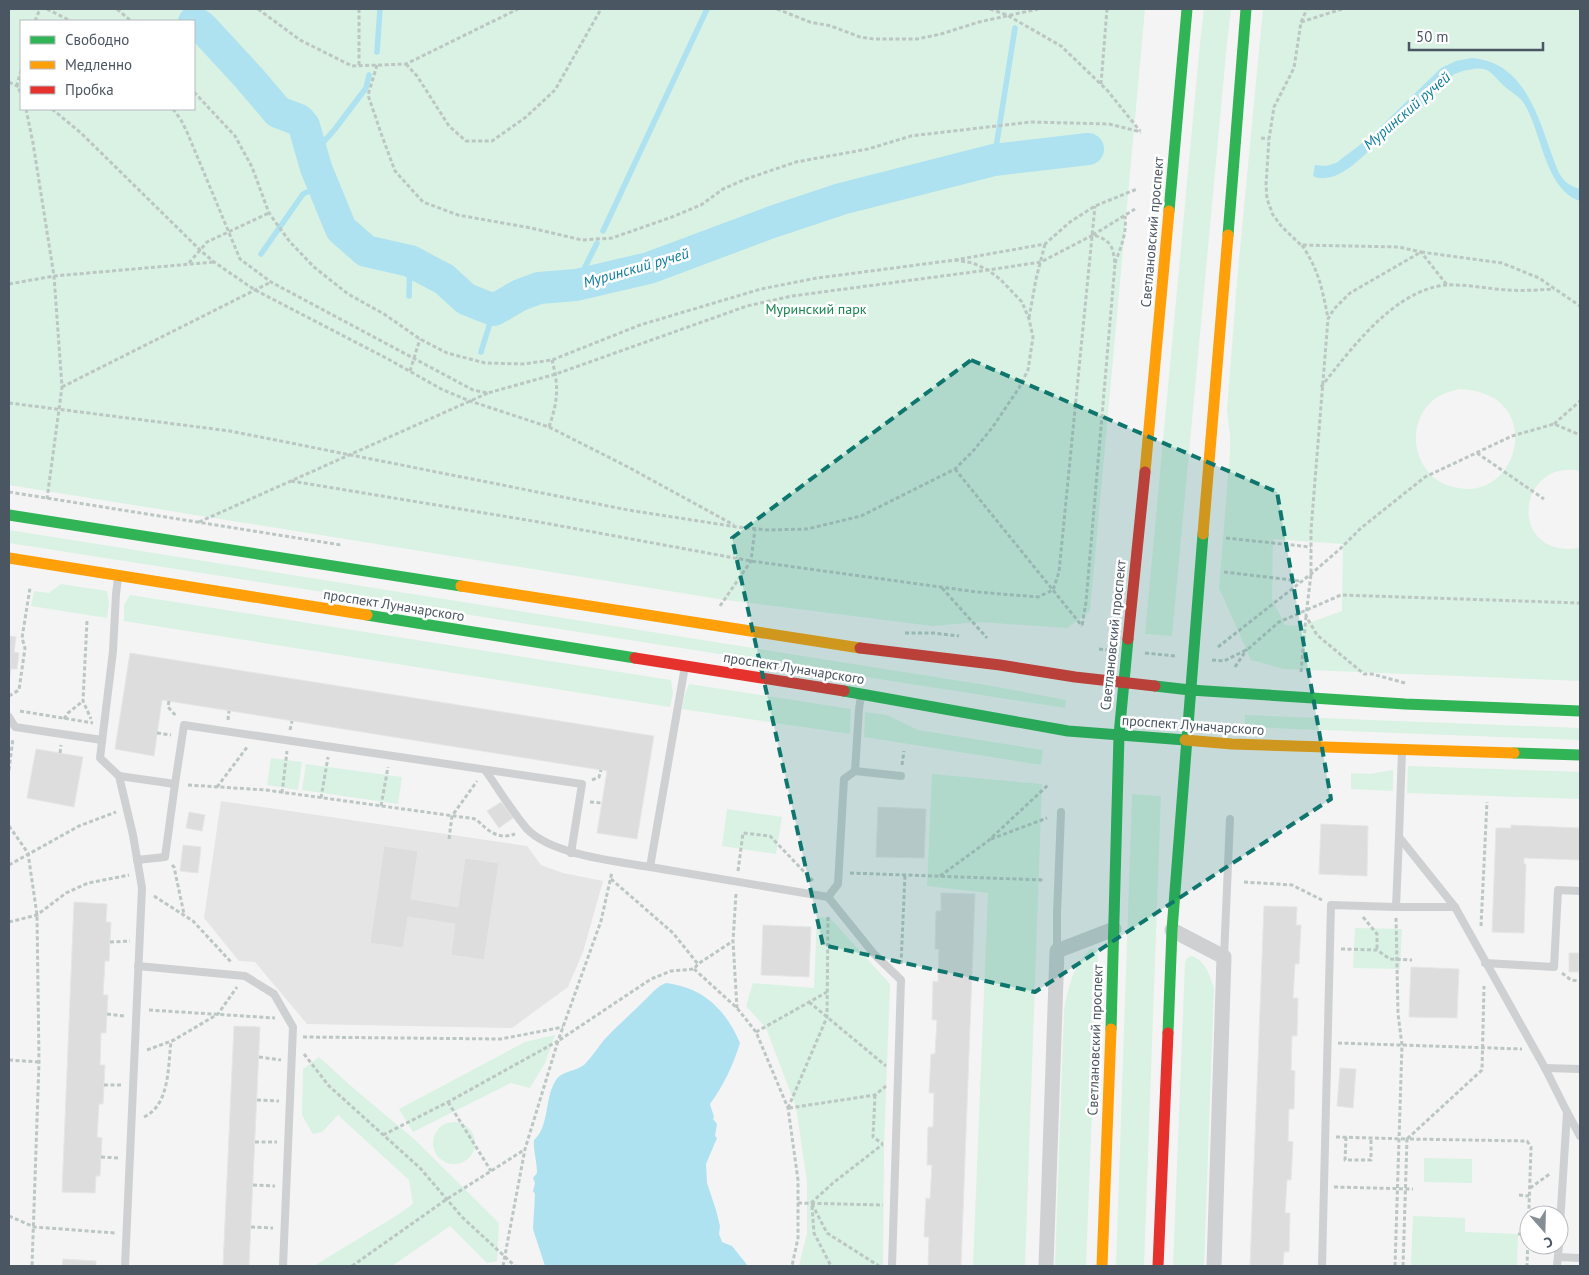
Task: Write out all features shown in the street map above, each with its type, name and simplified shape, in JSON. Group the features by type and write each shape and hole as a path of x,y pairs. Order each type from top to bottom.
{"main road":[{"name":"Светлановский проспект","path":"1102,1266 1119,735 1152,401 1187,9"},
{"path":"1158,1266 1172,930 1246,9"},
{"path":"9,514 893,653 1124,682 1190,690 1405,704 1580,711"},
{"name":"проспект Луначарского","path":"9,558 862,694 1059,729 1186,741 1580,755"}],"street":[{"path":"1046,1266 1057,951 1114,929"},
{"path":"1172,930 1224,957 1214,1266"}],"lane":[{"path":"119,576 116,594 113,651 100,758 119,776 142,888 125,1266"},
{"path":"650,867 685,666"},
{"path":"855,771 859,709 862,694"},
{"path":"9,716 15,727 102,740"},
{"path":"137,860 165,857 184,725 582,784 571,853"},
{"path":"1396,907 1402,749"},
{"path":"485,770 528,830 553,846 571,853 828,897 874,954 901,980 892,1266"},
{"path":"828,897 838,884 844,779 855,771 901,776"},
{"path":"119,776 175,784"},
{"path":"1057,951 1056,914 1061,812"},
{"path":"1224,957 1230,819"},
{"path":"1399,837 1455,907 1545,1068 1580,1136"},
{"path":"1485,963 1554,967 1558,890 1580,891"},
{"path":"1322,1266 1331,905 1455,907"},
{"path":"138,966 245,976 274,994 293,1027 283,1266"},
{"path":"1545,1068 1580,1069"},
{"path":"1561,1205 1567,1112"},
{"path":"1557,1266 1558,1257 1580,1258"}],"path":[{"path":"47,9 69,20"},
{"path":"117,9 130,20"},
{"path":"258,9 300,40 352,66 406,64 518,9"},
{"path":"359,9 359,66"},
{"path":"406,64 417,76 450,126 466,141 492,141 526,117 555,90 601,9"},
{"path":"777,9 810,22 831,26 860,36 874,39 917,40 1007,15 1038,9"},
{"path":"377,65 368,95 395,171 423,202 458,214 582,240 612,238 672,217 701,205 723,190 746,179 796,162 868,149 911,136 1030,122 1109,124 1141,132 1101,85 1061,46 1007,15 990,9"},
{"path":"1101,85 1107,9"},
{"path":"1301,672 1311,574 1310,530 1328,319 1323,291 1314,265 1301,245 1282,227 1269,207 1266,185 1269,139 1274,107 1294,68 1301,22 1307,9"},
{"path":"1301,22 1342,9"},
{"path":"9,82 19,86"},
{"path":"195,93 235,136 252,167 269,213 290,242 314,267 348,294 384,314 420,339 447,353 485,363 523,364 552,360 640,325 761,290 818,278 954,260 1045,244 1070,222 1095,206 1137,189"},
{"path":"26,110 54,276 62,387 47,498"},
{"path":"53,110 81,133 200,250 255,290 444,390 470,401 549,426 737,527"},
{"path":"174,110 181,120"},
{"path":"177,110 240,259 245,265 271,282 473,390 488,393"},
{"path":"1260,138 1269,139"},
{"path":"291,481 539,522 751,561 1038,598 1053,590 1059,572 1095,206"},
{"path":"198,522 488,393 556,374 747,306 792,296 1041,262 1093,235 1135,209"},
{"path":"189,264 207,242 269,213"},
{"path":"1115,264 1124,241 1126,224 1124,216"},
{"path":"955,469 1082,626 1086,602 1115,264 1114,249 1108,241 1093,235"},
{"path":"1029,319 1045,244"},
{"path":"1301,245 1399,247 1421,252 1502,263 1539,278 1580,306"},
{"path":"1421,252 1448,285"},
{"path":"1328,319 1334,309 1350,293 1421,252"},
{"path":"9,403 230,431 628,510 754,529 806,529 861,516 955,469 992,428 1019,388 1028,370 1033,337 1029,319 1022,302 1001,280 988,270 973,263 954,260"},
{"path":"9,284 54,276 214,262"},
{"path":"62,387 271,282"},
{"path":"1321,387 1351,349 1388,312 1410,298 1433,288 1448,285 1509,290 1555,289"},
{"path":"410,371 420,339"},
{"path":"549,426 557,396 556,374 552,360"},
{"path":"1218,647 1311,574 1361,528 1425,477 1512,436 1554,424 1580,401"},
{"path":"1554,424 1580,435"},
{"path":"1476,453 1544,498"},
{"path":"720,606 751,561 754,529"},
{"path":"1226,538 1311,547"},
{"path":"1224,572 1301,581"},
{"path":"941,587 988,638"},
{"path":"9,696 19,690 24,648 22,638 30,588"},
{"path":"1235,667 1248,649 1279,622 1341,595 1580,603"},
{"path":"1306,616 1317,635 1364,674"},
{"path":"18,711 93,723 83,701 87,621"},
{"path":"1099,649 1224,661 1248,649"},
{"path":"169,702 168,708 184,725"},
{"path":"282,793 292,721"},
{"path":"9,770 15,727"},
{"path":"217,787 256,735"},
{"path":"321,798 330,746"},
{"path":"380,806 390,755"},
{"path":"449,839 452,816 485,770"},
{"path":"175,784 282,793 476,819 491,833 509,836 528,830"},
{"path":"939,876 988,841 1048,785"},
{"path":"1479,952 1487,802"},
{"path":"9,865 79,826 126,809"},
{"path":"988,841 1047,818"},
{"path":"9,826 28,853 37,915 39,1062 32,1266"},
{"path":"737,1008 734,941 737,881 743,833 770,836 828,897 827,1017 788,1108"},
{"path":"165,857 174,867 184,915"},
{"path":"503,1266 525,1149 563,1027 601,921 615,861"},
{"path":"838,872 1044,880"},
{"path":"9,922 37,915 66,893 88,883 139,873"},
{"path":"901,980 905,875"},
{"path":"611,879 674,933 698,964"},
{"path":"1244,882 1292,885 1331,905"},
{"path":"134,1055 171,1042 218,1014 245,976 193,921 142,888"},
{"path":"1353,906 1377,934 1377,950"},
{"path":"1395,1266 1402,1045 1398,1014 1396,907"},
{"path":"110,942 139,941"},
{"path":"383,1135 558,1042 651,979 671,971 694,968 734,941"},
{"path":"1330,949 1377,950 1390,959 1412,960"},
{"path":"1404,1266 1407,1139 1482,1070 1485,963"},
{"path":"1554,967 1571,980 1580,981"},
{"path":"694,968 737,1008 756,1032 788,1108 798,1180 798,1238 792,1266"},
{"path":"756,1032 827,992"},
{"path":"809,1002 898,1075"},
{"path":"107,1014 218,1014 288,1019"},
{"path":"292,1037 502,1039 563,1027"},
{"path":"292,1037 329,1086 420,1168 462,1217 515,1266"},
{"path":"131,1123 153,1113 164,1094 171,1042"},
{"path":"1328,1042 1535,1050"},
{"path":"259,1057 291,1061"},
{"path":"9,1060 39,1062"},
{"path":"104,1085 133,1085"},
{"path":"788,1108 875,1095 873,1137 884,1144 896,1145"},
{"path":"257,1100 290,1102"},
{"path":"448,1102 491,1171"},
{"path":"1326,1136 1527,1141 1531,1147 1529,1205"},
{"path":"1346,1137 1346,1160 1371,1160 1372,1138"},
{"path":"255,1142 288,1142"},
{"path":"812,1203 834,1183 884,1144"},
{"path":"352,1266 447,1199 525,1149"},
{"path":"101,1157 130,1159"},
{"path":"1530,1189 1564,1163"},
{"path":"253,1185 286,1186"},
{"path":"1324,1187 1414,1189"},
{"path":"1519,1195 1529,1196"},
{"path":"798,1203 894,1204"},
{"path":"812,1203 814,1233 831,1266"},
{"path":"812,1203 827,1233 878,1266"},
{"path":"9,1216 34,1227 126,1233"},
{"path":"251,1227 284,1229"}],"highlighted area":[{"path":"971,360 1277,492 1331,799 1035,992 823,945 732,538"}],"shaded area":[{"path":"221,801 527,846 541,865 563,873 603,881 583,952 568,987 512,1028 307,1024 255,962 239,961 204,918"}],"green space":[{"name":"Муринский парк","path":"9,9 1145,9 1090,611 1067,628 979,622 932,626 719,599 9,485"},
{"path":"1204,9 1231,9 1172,636 1145,634"},
{"path":"1263,9 1580,9 1580,471 1562,470 1547,476 1536,487 1530,501 1529,515 1533,529 1542,541 1558,548 1571,549 1580,547 1580,681 1284,669 1251,660 1219,588 1230,452 1227,410 1238,270","holes":["1459,389 1487,395 1505,407 1514,425 1515,444 1509,463 1497,478 1480,487 1459,488 1439,481 1423,465 1417,448 1417,429 1423,412 1436,398","1273,539 1343,544 1342,611 1301,626 1285,625 1272,599"]},
{"path":"9,530 992,686 1066,700 1065,708 9,543"},
{"path":"61,584 107,591 109,603 107,618 31,606 34,591 49,593"},
{"path":"130,595 671,680 673,693 670,707 124,621 124,605"},
{"path":"689,684 851,709 850,734 682,709"},
{"path":"865,712 887,715 918,730 1043,750 1041,765 864,737"},
{"path":"1245,715 1580,728 1580,740 1245,727"},
{"path":"271,758 302,762 298,790 267,785"},
{"path":"306,764 402,777 398,804 302,790"},
{"path":"1408,766 1580,772 1580,799 1407,793"},
{"path":"1393,770 1393,791 1351,789 1351,773 1370,774"},
{"path":"932,774 1042,784 1025,1266 973,1266 988,893 927,886"},
{"path":"1132,794 1161,796 1144,1266 1116,1266"},
{"path":"727,809 782,817 776,854 722,846"},
{"path":"817,917 830,918 890,984 884,1144 883,1266 799,1266 807,1233 807,1182 796,1107 766,1028 746,1006 753,983 814,988"},
{"path":"1355,928 1402,929 1400,969 1353,968"},
{"path":"1091,949 1097,951 1098,956 1086,1266 1055,1266 1064,1010 1069,986 1076,969"},
{"path":"1192,956 1204,965 1214,988 1204,1266 1173,1266 1185,963 1187,958"},
{"path":"555,1035 545,1063 530,1088 511,1083 413,1132 399,1109 525,1042"},
{"path":"319,1057 414,1139 499,1223 497,1261 487,1263 450,1226 392,1266 316,1266 413,1204 409,1180 338,1115 322,1132 313,1134 302,1115 303,1069"},
{"path":"458,1122 466,1125 472,1131 475,1143 472,1155 466,1161 450,1164 442,1161 436,1155 433,1139 436,1131 442,1125"},
{"path":"1424,1158 1472,1159 1472,1183 1424,1182"},
{"path":"1413,1216 1465,1218 1465,1232 1518,1234 1517,1266 1411,1266"}],"water":[{"path":"1472,58 1492,62 1520,84 1538,117 1558,171 1567,183 1580,189 1580,201 1568,194 1551,172 1523,102 1492,73 1480,68 1458,73 1444,81 1416,113 1389,133 1346,170 1329,177 1319,178 1313,176 1315,165 1326,166 1336,163 1369,138 1441,68 1456,61"},
{"path":"666,983 691,990 712,1002 727,1020 740,1043 728,1075 710,1104 713,1119 717,1124 715,1136 717,1138 706,1164 707,1183 716,1210 722,1242 732,1246 748,1266 545,1266 533,1229 535,1194 533,1191 535,1183 533,1178 537,1173 534,1140 545,1120 552,1087 562,1074 585,1064 615,1029 656,989"}],"building":[{"path":"9,636 16,637 14,652 19,653 17,669 11,669 9,682"},
{"path":"130,653 654,736 637,839 597,833 607,771 162,700 154,756 115,749"},
{"path":"36,749 83,757 74,807 27,798"},
{"path":"501,802 513,818 499,828 487,811"},
{"path":"878,807 926,809 924,858 876,857"},
{"path":"189,812 205,815 202,831 186,828"},
{"path":"1321,824 1368,826 1367,876 1319,874"},
{"path":"1511,825 1580,828 1580,860 1524,858 1524,864 1526,864 1524,933 1492,932 1496,828 1511,828"},
{"path":"183,845 201,847 198,873 180,871"},
{"path":"384,846 418,851 411,899 458,907 465,858 499,863 484,960 451,955 455,924 408,917 403,948 370,943"},
{"path":"941,893 975,894 961,1266 928,1266 929,1237 924,1237 926,1198 930,1199 932,1165 927,1165 928,1127 933,1127 934,1093 929,1093 931,1054 935,1054 937,1020 932,1020 933,981 938,982 939,949 935,949 936,911 941,911"},
{"path":"74,902 107,904 106,922 111,922 109,961 105,961 103,995 108,995 106,1033 101,1033 100,1065 105,1065 103,1104 99,1104 97,1137 102,1138 100,1176 96,1176 95,1193 62,1192"},
{"path":"1264,906 1297,907 1296,925 1301,925 1299,964 1295,964 1293,998 1298,998 1297,1036 1292,1036 1291,1070 1295,1071 1294,1109 1289,1109 1288,1141 1293,1142 1291,1180 1287,1180 1285,1213 1290,1213 1289,1252 1284,1252 1283,1266 1250,1266"},
{"path":"763,925 811,927 809,977 761,975"},
{"path":"1569,953 1579,953 1579,972 1569,972"},
{"path":"1411,967 1459,969 1457,1018 1409,1017"},
{"path":"234,1026 260,1027 249,1266 223,1266"},
{"path":"1340,1068 1356,1069 1353,1108 1337,1106"},
{"path":"63,1259 96,1261 96,1266 62,1266"}],"waterway":[{"path":"377,52 380,9"},
{"path":"603,231 707,9"},
{"name":"Муринский ручей","path":"195,23 202,27 278,112 299,120 304,126 316,168 341,229 366,251 410,261 444,279 466,299 494,310 520,295 539,288 576,285 649,268 772,222 841,199 994,160 1088,149"},
{"path":"994,160 1015,28"},
{"path":"310,149 321,145 335,129 366,88 369,75"},
{"path":"261,254 303,194 322,185"},
{"path":"576,285 597,243"},
{"path":"409,296 410,261"},
{"path":"481,352 494,310"}],"traffic: fast":[{"path":"1169,211 1187,9"},
{"path":"1228,235 1246,9"},
{"path":"9,515 461,586"},
{"path":"1168,1033 1172,930 1203,534"},
{"path":"367,615 635,658"},
{"path":"1111,1029 1119,735 1128,639"},
{"path":"1155,686 1405,704 1580,711"},
{"path":"844,691 1068,731 1185,740"},
{"path":"1514,753 1580,755"}],"traffic: slow":[{"path":"1145,472 1169,211"},
{"path":"1203,534 1228,235"},
{"path":"9,558 367,615"},
{"path":"461,586 860,648"},
{"path":"1185,740 1232,744 1514,753"},
{"path":"1102,1266 1111,1029"}],"traffic: jam":[{"path":"1128,639 1145,472"},
{"path":"860,648 1155,686"},
{"path":"635,658 844,691"},
{"path":"1158,1266 1168,1033"}]}
